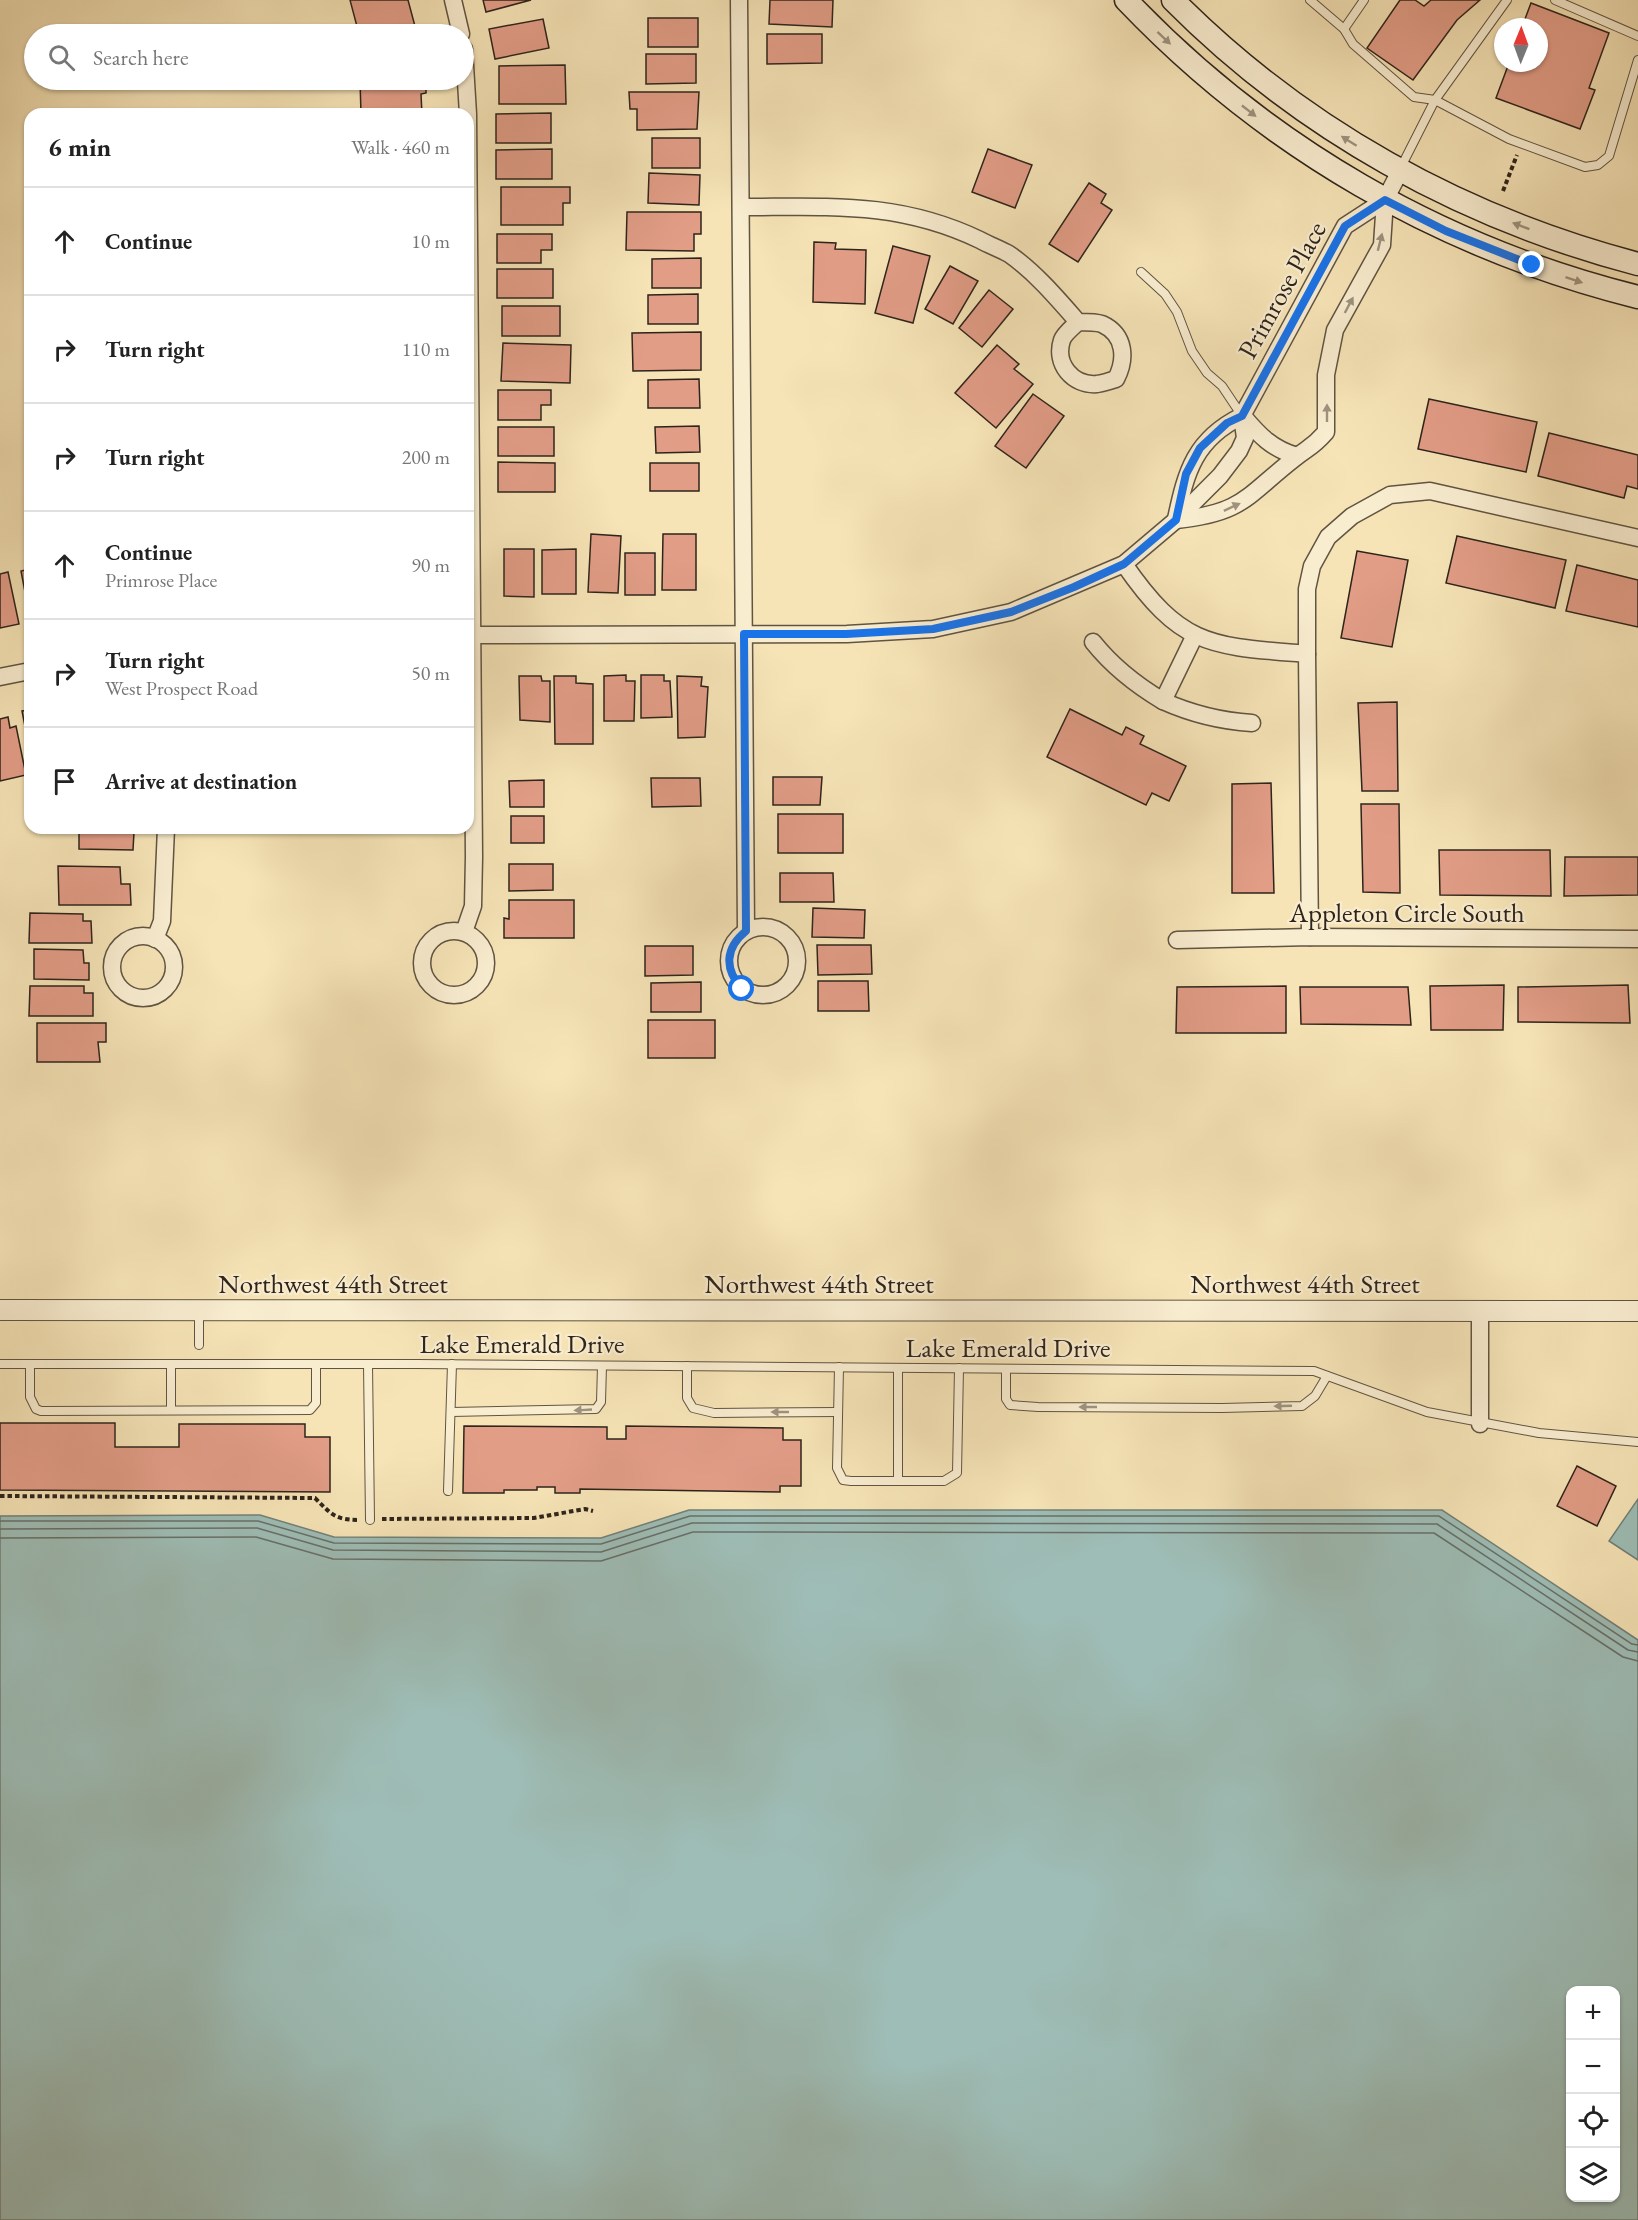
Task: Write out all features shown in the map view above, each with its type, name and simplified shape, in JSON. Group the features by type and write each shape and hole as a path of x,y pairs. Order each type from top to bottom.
{"main road":[{"path":"1126,0 1176,50 1238,103 1288,141 1385,200 1446,231 1513,258 1579,281 1638,297"},
{"path":"1173,0 1239,61 1280,93 1330,129 1400,171 1520,226 1578,247 1638,264"}],"street":[{"path":"453,0 459,24"},
{"path":"739,0 746,931"},
{"path":"466,90 468,108"},
{"path":"1176,520 1206,517 1231,509 1249,498 1297,456 1312,448 1326,432 1326,375 1335,330 1382,244 1385,200 1400,171"},
{"name":"Primrose Place","path":"1242,416 1345,226 1385,200"},
{"path":"742,207 875,208 908,213 952,227 1009,254 1056,296 1078,322"},
{"path":"1242,416 1260,437 1279,451 1297,456"},
{"path":"474,635 846,634 933,629 1011,612 1124,564 1176,520 1220,476 1239,451 1245,438 1242,416"},
{"path":"1176,520 1186,474 1200,448 1227,423 1242,416"},
{"path":"1310,937 1307,590 1312,566 1328,537 1352,516 1390,495 1430,491 1638,538"},
{"path":"1124,564 1147,597 1169,620 1204,640 1242,649 1307,654"},
{"path":"1163,702 1195,635"},
{"path":"1093,642 1108,660 1136,685 1163,702 1223,721 1252,723"},
{"path":"0,677 24,672"},
{"path":"155,939 162,921 166,834"},
{"path":"464,932 473,906 472,834"},
{"path":"768,927 778,931 794,946 796,968 792,978 775,993 753,993 742,989 735,980 729,959 737,938 746,931 768,927"},
{"name":"Appleton Circle South","path":"1177,940 1310,937 1638,939"},
{"name":"Northwest 44th Street","path":"0,1310 1638,1311"},
{"path":"1480,1311 1480,1424"}],"lane":[{"path":"1310,0 1344,29 1353,44 1414,97 1435,100 1509,140 1586,167 1598,165 1609,156 1638,60"},
{"path":"1344,29 1364,0"},
{"path":"1400,171 1435,100 1507,0"},
{"path":"1555,0 1638,36"},
{"path":"1141,272 1165,294 1177,312 1192,351 1242,416"},
{"path":"199,1311 199,1345"},
{"name":"Lake Emerald Drive","path":"0,1364 452,1364 1314,1371 1427,1412 1480,1424 1539,1433 1638,1442"},
{"path":"30,1364 30,1397 36,1409 41,1411 310,1410 316,1403 316,1364"},
{"path":"171,1364 171,1410"},
{"path":"368,1364 370,1520"},
{"path":"448,1491 452,1364"},
{"path":"451,1412 596,1409 601,1402 602,1365"},
{"path":"687,1366 687,1398 693,1408 714,1413 838,1412"},
{"path":"839,1367 839,1475 843,1480 851,1481 944,1481 957,1473 959,1368"},
{"path":"898,1368 898,1481"},
{"path":"1006,1369 1006,1399 1010,1405 1038,1407 1302,1406 1315,1396 1327,1376"}],"path":[{"path":"1503,191 1517,155"},
{"path":"0,1496 315,1498 332,1515 342,1520 534,1518 585,1509 593,1511"}],"water":[{"path":"1638,1499 1638,1560 1609,1541"},
{"path":"689,1510 1442,1510 1638,1640 1638,2220 0,2220 0,1516 260,1515 334,1537 601,1538"}],"building":[{"path":"350,0 408,0 414,24 356,24"},
{"path":"483,0 531,0 486,12"},
{"path":"770,0 833,0 832,27 769,24"},
{"path":"1400,0 1415,0 1424,6 1431,0 1480,0 1457,20 1413,80 1367,48"},
{"path":"1531,3 1609,33 1589,88 1595,90 1580,129 1496,98 1506,72 1548,72 1548,18 1525,18"},
{"path":"648,18 698,18 698,47 648,47"},
{"path":"543,19 549,48 495,59 489,29"},
{"path":"767,34 822,34 822,63 767,64"},
{"path":"646,54 696,54 696,83 646,84"},
{"path":"565,65 566,104 499,104 499,66"},
{"path":"360,90 426,90 426,93 421,94 422,108 361,108"},
{"path":"629,92 699,92 697,129 637,130 637,109 630,109"},
{"path":"551,113 551,143 496,143 496,114"},
{"path":"652,138 700,138 700,168 652,168"},
{"path":"552,149 552,179 496,179 496,150"},
{"path":"988,149 1032,165 1015,208 972,192"},
{"path":"649,173 700,175 699,205 648,203"},
{"path":"1089,183 1106,194 1101,203 1112,210 1078,262 1049,244"},
{"path":"501,187 570,187 570,203 563,203 563,225 501,225"},
{"path":"627,212 701,212 701,234 694,234 694,251 626,250"},
{"path":"497,234 552,234 552,250 541,250 541,263 497,263"},
{"path":"814,242 836,243 835,249 866,250 865,304 813,302"},
{"path":"893,246 930,256 913,323 875,313"},
{"path":"701,258 701,288 652,288 652,259"},
{"path":"950,266 978,281 953,324 925,309"},
{"path":"497,269 553,269 553,298 497,298"},
{"path":"989,290 1013,309 982,347 959,328"},
{"path":"698,294 698,324 648,324 648,295"},
{"path":"502,306 560,306 560,336 502,336"},
{"path":"701,332 701,370 633,371 632,333"},
{"path":"503,343 571,345 570,383 501,381"},
{"path":"997,345 1019,364 1014,369 1033,384 996,428 955,393"},
{"path":"699,379 700,408 648,408 648,380"},
{"path":"498,390 551,390 551,405 541,405 541,420 498,420"},
{"path":"1033,394 1064,416 1026,468 995,446"},
{"path":"1429,399 1537,422 1526,472 1418,449"},
{"path":"699,426 700,452 656,453 655,427"},
{"path":"498,427 554,427 554,456 498,456"},
{"path":"1549,433 1638,455 1638,489 1627,486 1624,498 1538,476"},
{"path":"498,462 555,463 555,492 498,492"},
{"path":"650,463 699,463 699,491 650,491"},
{"path":"591,534 621,536 618,593 588,592"},
{"path":"663,534 696,534 696,590 662,590"},
{"path":"1457,536 1566,560 1555,608 1446,583"},
{"path":"504,549 534,549 534,597 504,596"},
{"path":"576,549 576,594 542,594 542,550"},
{"path":"1357,551 1408,560 1392,647 1341,638"},
{"path":"625,553 655,553 655,595 625,595"},
{"path":"1577,565 1638,580 1638,627 1566,611"},
{"path":"24,570 24,587 21,571"},
{"path":"8,572 19,624 0,628 0,574"},
{"path":"626,675 626,681 635,681 634,721 604,721 604,676"},
{"path":"641,675 664,675 664,681 670,681 672,717 641,718"},
{"path":"519,676 541,676 542,681 550,681 550,722 520,720"},
{"path":"554,676 576,676 576,683 593,684 593,744 555,744"},
{"path":"677,676 702,677 701,686 708,687 705,737 678,738"},
{"path":"1397,702 1398,791 1362,791 1358,703"},
{"path":"1070,709 1122,735 1126,727 1144,736 1140,744 1186,766 1169,801 1152,793 1146,805 1047,757"},
{"path":"8,717 10,728 16,726 24,775 0,781 0,719"},
{"path":"773,777 822,777 820,805 773,805"},
{"path":"651,778 700,778 701,806 652,807"},
{"path":"544,780 544,807 510,807 509,781"},
{"path":"1271,783 1274,893 1232,893 1232,784"},
{"path":"1361,804 1399,804 1400,893 1363,892"},
{"path":"778,814 843,814 843,853 778,853"},
{"path":"511,816 544,816 544,843 511,843"},
{"path":"79,834 134,834 133,850 79,849"},
{"path":"1439,850 1550,850 1551,896 1440,895"},
{"path":"1565,857 1638,857 1638,895 1564,896"},
{"path":"509,864 553,864 553,890 509,891"},
{"path":"58,866 120,867 121,884 130,884 131,905 59,905"},
{"path":"780,873 833,873 834,902 780,902"},
{"path":"509,900 574,900 574,938 504,938 504,918 509,919"},
{"path":"813,908 865,910 864,938 812,937"},
{"path":"30,913 83,914 83,921 91,921 92,943 29,943"},
{"path":"817,945 871,945 872,974 818,975"},
{"path":"645,946 693,946 693,975 645,976"},
{"path":"34,949 83,950 84,963 89,963 89,980 34,979"},
{"path":"818,981 868,981 869,1011 818,1011"},
{"path":"701,982 701,1012 651,1012 651,983"},
{"path":"1504,985 1503,1030 1431,1030 1430,986"},
{"path":"1628,985 1630,1023 1518,1022 1518,987"},
{"path":"30,986 84,986 84,993 93,993 93,1016 29,1016"},
{"path":"1286,986 1286,1033 1176,1033 1177,987"},
{"path":"1300,987 1408,987 1411,1025 1301,1024"},
{"path":"648,1020 715,1020 715,1058 648,1058"},
{"path":"37,1023 106,1023 106,1042 98,1042 100,1062 37,1062"},
{"path":"0,1423 115,1423 115,1447 179,1447 179,1424 305,1424 305,1437 330,1437 330,1492 0,1490"},
{"path":"464,1426 607,1427 607,1439 626,1439 626,1426 783,1428 783,1440 801,1440 801,1486 780,1486 780,1492 580,1489 580,1493 555,1493 555,1487 537,1487 537,1490 504,1490 504,1493 463,1493"},
{"path":"1577,1466 1616,1486 1597,1526 1557,1506"}],"route":[{"path":"742,989 730,970 729,959 731,948 737,938 746,931 744,634 846,634 933,629 1011,612 1124,564 1176,520 1186,474 1200,448 1216,431 1242,416 1345,226 1385,200 1446,231 1532,265"}]}
